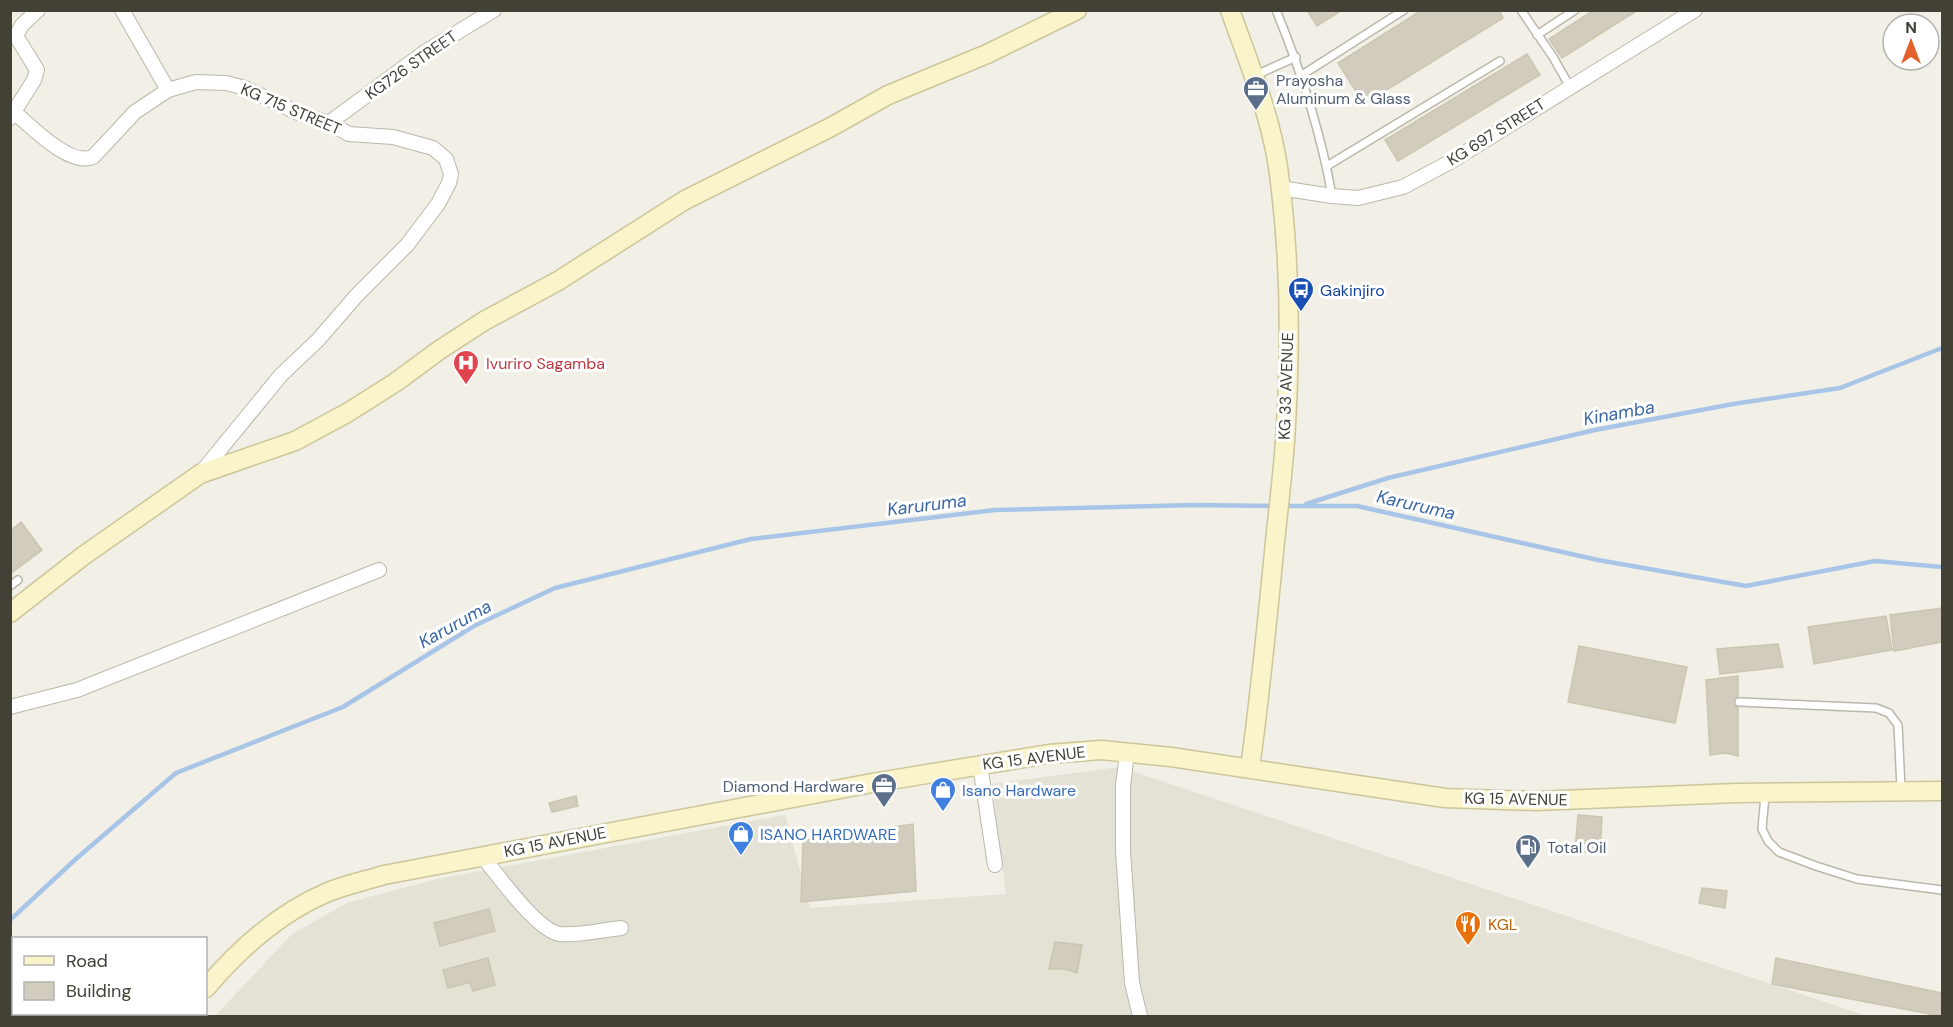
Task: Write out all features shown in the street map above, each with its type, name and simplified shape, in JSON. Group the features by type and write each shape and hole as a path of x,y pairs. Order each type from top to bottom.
{"main road":[{"path":"10,613 83,556 200,474 295,441 347,413 484,321 558,281 685,200 831,127 888,95 987,54 1077,10"},
{"name":"KG 33 AVENUE","path":"1230,10 1263,104 1278,165 1288,293 1289,356 1286,427 1261,685 1250,768"},
{"name":"KG 15 AVENUE","path":"207,987 225,965 270,924 325,893 384,875 872,783 1049,754 1101,750 1250,768 1445,798 1536,801 1766,793 1942,791"}],"street":[{"path":"13,115 34,80 37,70 16,36 22,25 38,10"},
{"path":"122,10 168,90"},
{"name":"KG726 STREET","path":"329,123 425,52 494,10"},
{"name":"KG 697 STREET","path":"1280,188 1358,198 1403,187 1449,162 1695,10"},
{"name":"KG 715 STREET","path":"13,115 72,157 87,159 93,157 135,112 168,90 196,82 226,83 245,88 297,113 329,123 349,134 393,137 433,148 446,159 451,174 449,183 438,204 406,245 357,295 318,340 281,375 200,474"},
{"path":"10,707 77,690 379,570"},
{"path":"1127,753 1123,797 1123,851 1132,983 1140,1017"},
{"path":"980,765 995,865"},
{"path":"482,856 538,922 550,932 562,934 621,928"}],"lane":[{"path":"1276,10 1302,75 1327,166 1332,196"},
{"path":"1302,75 1404,10"},
{"path":"1521,10 1570,87"},
{"path":"1537,35 1575,10"},
{"path":"1254,76 1296,57"},
{"path":"1327,166 1500,61"},
{"path":"10,586 18,580"},
{"path":"1739,702 1876,708 1889,713 1899,725 1901,792"},
{"path":"1766,793 1762,829 1768,841 1779,852 1857,879 1942,890"}],"shaded area":[{"path":"1119,767 1867,1016 215,1016 292,934 347,903 437,879 785,815 810,908 1006,894 992,784"}],"building":[{"path":"1307,10 1342,10 1317,26"},
{"path":"1422,10 1499,10 1503,18 1364,104 1338,63"},
{"path":"1594,10 1638,10 1562,58 1549,39"},
{"path":"1527,54 1540,75 1398,161 1385,140"},
{"path":"21,522 42,550 10,574 10,531"},
{"path":"1942,608 1942,642 1894,651 1890,615"},
{"path":"1886,616 1892,650 1814,664 1808,627"},
{"path":"1778,644 1783,667 1720,674 1717,649"},
{"path":"1579,646 1687,667 1675,723 1568,702"},
{"path":"1738,676 1738,756 1726,753 1710,755 1706,680"},
{"path":"576,796 578,806 552,812 549,803"},
{"path":"1578,815 1602,817 1600,852 1575,852"},
{"path":"913,824 916,891 801,902 803,840"},
{"path":"1702,888 1727,891 1725,908 1699,903"},
{"path":"489,909 495,931 440,946 434,923"},
{"path":"1055,942 1082,945 1077,973 1065,969 1049,969"},
{"path":"488,958 495,985 473,991 470,982 448,988 443,970"},
{"path":"1776,958 1942,993 1941,1016 1772,984"}],"waterway":[{"name":"Kinamba","path":"1306,504 1388,478 1595,430 1733,404 1840,388 1942,348"},
{"name":"Karuruma","path":"10,920 77,858 176,773 343,707 474,626 555,588 751,539 995,510 1195,505 1276,506"},
{"name":"Karuruma","path":"1284,506 1357,506 1598,560 1746,586 1875,561 1942,567"}],"place":[{"name":"Prayosha Aluminum & Glass","path":"1256,112"},
{"name":"Gakinjiro","path":"1301,313"},
{"name":"Ivuriro Sagamba","path":"466,386"},
{"name":"Diamond Hardware","path":"884,809"},
{"name":"Isano Hardware","path":"943,813"},
{"name":"ISANO HARDWARE","path":"741,857"},
{"name":"Total Oil","path":"1528,870"},
{"name":"KGL","path":"1468,947"}]}
